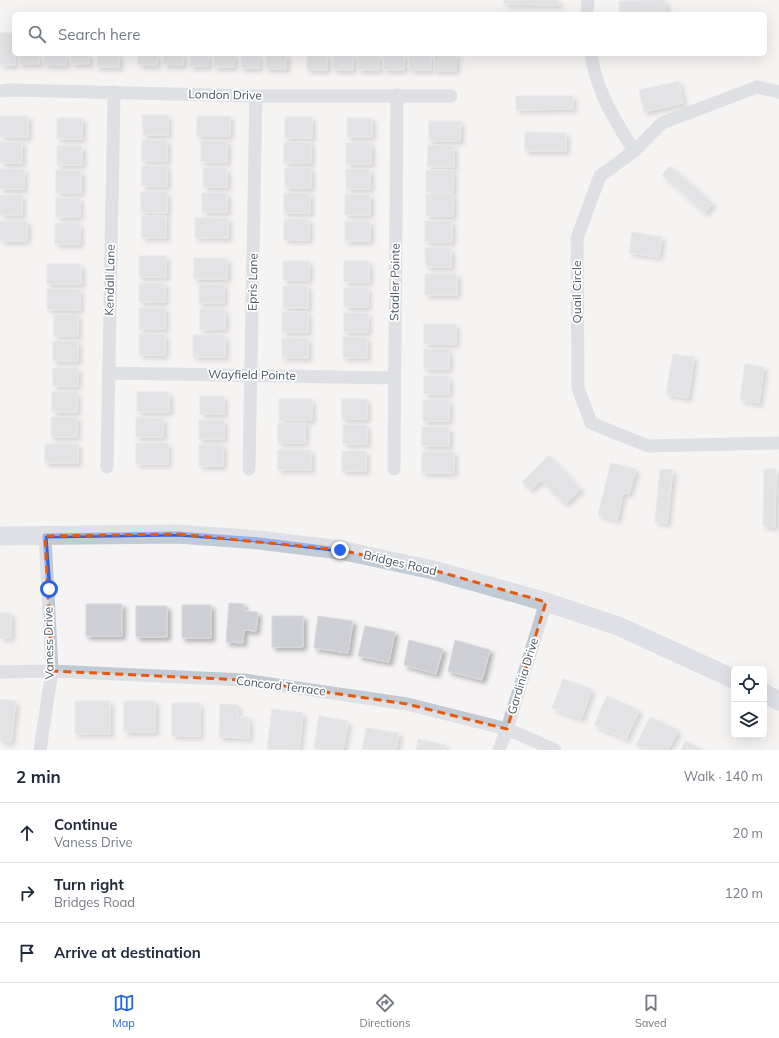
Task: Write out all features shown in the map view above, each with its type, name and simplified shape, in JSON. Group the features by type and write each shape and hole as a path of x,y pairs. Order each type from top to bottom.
{"street":[{"path":"588,0 588,12"},
{"path":"591,56 593,71 607,107 634,151"},
{"name":"Quail Circle","path":"779,92 757,87 662,123 634,151 600,176 577,238 578,388 591,423 648,446 779,444"},
{"name":"London Drive","path":"0,91 114,92 256,96 451,96"},
{"name":"Kendall Lane","path":"107,468 114,92"},
{"name":"Stadler Pointe","path":"394,469 397,95"},
{"name":"Epris Lane","path":"249,469 252,375 256,96"},
{"name":"Wayfield Pointe","path":"109,373 394,378"},
{"name":"Bridges Road","path":"0,536 178,534 259,540 340,550 433,570 546,602 618,626 731,678"},
{"name":"Vaness Drive","path":"40,750 52,670 45,536"},
{"name":"Gardinia Drive","path":"499,750 507,729 546,602"},
{"name":"Concord Terrace","path":"0,672 52,670 244,680 407,704 507,729 555,750"},
{"path":"767,694 779,700"}],"highlighted area":[{"path":"178,534 340,550 433,570 546,602 507,729 407,704 244,680 52,671 45,536"}],"building":[{"path":"504,0 559,0 559,5 504,4"},
{"path":"665,0 666,12 620,12 619,1"},
{"path":"0,33 12,33 12,56 15,56 15,65 0,65"},
{"path":"19,56 39,56 39,64 19,64"},
{"path":"44,56 66,56 66,65 44,65"},
{"path":"71,56 89,56 89,64 71,64"},
{"path":"97,56 119,56 119,67 97,67"},
{"path":"138,56 157,56 157,65 138,65"},
{"path":"163,56 183,56 183,65 163,65"},
{"path":"190,56 208,56 208,66 190,66"},
{"path":"214,56 234,56 234,67 214,67"},
{"path":"241,56 259,56 259,68 241,68"},
{"path":"266,56 286,56 286,69 266,69"},
{"path":"307,56 327,56 327,70 307,70"},
{"path":"333,56 353,56 353,70 333,70"},
{"path":"358,56 379,56 379,70 358,70"},
{"path":"383,56 404,56 404,70 383,70"},
{"path":"409,56 431,56 431,70 409,70"},
{"path":"434,56 456,56 456,71 434,71"},
{"path":"679,81 683,103 644,112 639,90"},
{"path":"516,96 573,96 573,109 516,110"},
{"path":"142,115 168,115 168,135 143,135"},
{"path":"0,116 28,116 28,137 0,137"},
{"path":"197,116 230,116 230,136 197,136"},
{"path":"285,117 312,117 312,138 285,138"},
{"path":"57,118 82,118 82,139 57,139"},
{"path":"347,118 372,118 372,137 347,137"},
{"path":"429,121 461,121 460,141 429,141"},
{"path":"525,132 566,133 566,151 525,151"},
{"path":"142,140 167,140 167,161 142,161"},
{"path":"201,141 227,141 227,162 201,162"},
{"path":"0,142 22,142 22,163 0,163"},
{"path":"284,142 311,142 311,163 284,163"},
{"path":"346,143 371,143 371,164 346,164"},
{"path":"428,145 454,146 454,167 427,167"},
{"path":"57,146 82,146 82,165 57,165"},
{"path":"142,166 167,166 167,186 142,186"},
{"path":"670,166 713,203 705,213 662,175"},
{"path":"203,168 227,168 227,187 203,187"},
{"path":"285,168 311,168 311,188 285,188"},
{"path":"0,169 24,169 24,189 0,189"},
{"path":"346,169 370,169 370,189 346,189"},
{"path":"56,170 81,170 81,193 56,193"},
{"path":"426,170 453,170 453,192 426,192"},
{"path":"141,192 167,192 167,213 141,213"},
{"path":"202,193 227,193 227,212 202,212"},
{"path":"284,193 310,193 310,213 284,213"},
{"path":"345,194 370,194 370,215 345,215"},
{"path":"426,194 453,194 453,216 426,216"},
{"path":"0,195 22,195 22,215 0,215"},
{"path":"56,198 80,198 80,217 56,217"},
{"path":"142,216 166,216 166,238 142,238"},
{"path":"195,218 228,218 228,238 195,238"},
{"path":"284,219 309,219 309,240 284,240"},
{"path":"0,221 27,221 27,241 0,241"},
{"path":"345,221 370,221 370,241 345,241"},
{"path":"425,221 452,221 452,242 425,242"},
{"path":"55,223 80,223 80,244 55,244"},
{"path":"632,232 662,237 659,257 629,253"},
{"path":"425,248 451,248 451,267 426,267"},
{"path":"139,256 166,256 166,277 139,277"},
{"path":"194,258 227,258 227,279 194,279"},
{"path":"283,261 309,261 309,280 283,280"},
{"path":"344,261 369,261 369,282 344,282"},
{"path":"47,264 81,264 81,284 47,284"},
{"path":"425,274 457,274 457,295 425,295"},
{"path":"139,283 165,283 165,302 139,302"},
{"path":"199,284 224,284 224,303 199,303"},
{"path":"283,286 308,286 308,308 283,308"},
{"path":"344,288 368,288 368,307 344,307"},
{"path":"47,289 80,289 80,310 47,310"},
{"path":"139,308 165,308 165,329 139,329"},
{"path":"200,309 225,309 225,329 200,330"},
{"path":"282,312 308,312 308,332 282,332"},
{"path":"344,313 368,313 368,332 344,332"},
{"path":"54,315 78,315 78,336 54,336"},
{"path":"424,324 456,324 456,344 424,344"},
{"path":"139,334 165,334 165,355 139,355"},
{"path":"193,335 225,335 225,357 193,357"},
{"path":"343,337 367,337 367,358 343,358"},
{"path":"282,338 308,338 308,358 282,358"},
{"path":"53,341 78,341 78,361 53,361"},
{"path":"424,349 449,349 449,369 424,369"},
{"path":"673,354 694,357 688,398 666,394"},
{"path":"745,364 764,367 759,403 740,400"},
{"path":"53,368 78,368 78,386 53,386"},
{"path":"424,376 449,376 449,394 424,394"},
{"path":"52,392 77,392 77,412 52,412"},
{"path":"137,392 169,392 169,412 137,412"},
{"path":"200,396 224,396 224,414 200,414"},
{"path":"279,399 312,399 312,420 279,420"},
{"path":"342,399 367,399 367,419 342,419"},
{"path":"423,400 449,400 449,421 423,421"},
{"path":"51,417 77,417 77,437 51,437"},
{"path":"136,418 163,418 163,437 136,437"},
{"path":"199,420 224,420 224,439 199,439"},
{"path":"278,423 305,423 305,443 278,443"},
{"path":"343,425 367,425 367,444 343,444"},
{"path":"422,427 449,427 449,446 422,446"},
{"path":"136,443 168,443 168,464 136,464"},
{"path":"45,444 78,444 78,463 45,463"},
{"path":"199,445 223,445 223,466 199,466"},
{"path":"278,450 311,450 311,470 278,470"},
{"path":"342,451 366,451 366,471 342,471"},
{"path":"422,452 454,452 454,473 422,473"},
{"path":"549,455 581,489 565,504 541,480 530,490 522,482"},
{"path":"611,463 636,469 629,494 623,493 617,520 598,515"},
{"path":"660,469 673,470 667,523 655,522"},
{"path":"764,469 776,469 775,527 763,526"},
{"path":"229,603 244,604 244,611 258,612 256,631 244,630 243,643 226,642"},
{"path":"86,604 122,604 122,636 86,636"},
{"path":"182,605 211,605 211,638 182,638"},
{"path":"136,606 167,606 167,637 136,637"},
{"path":"0,613 11,613 11,638 0,638"},
{"path":"272,616 303,616 303,647 272,647"},
{"path":"318,616 353,621 348,653 314,648"},
{"path":"365,626 395,632 389,662 358,656"},
{"path":"409,640 443,649 436,674 404,665"},
{"path":"455,640 490,650 482,680 448,671"},
{"path":"563,679 592,689 581,719 552,708"},
{"path":"607,696 639,710 626,739 594,725"},
{"path":"0,699 16,701 11,742 0,741"},
{"path":"75,701 110,701 110,734 75,734"},
{"path":"124,701 155,701 155,732 124,732"},
{"path":"172,703 200,703 200,736 172,736"},
{"path":"220,704 238,705 238,717 249,717 249,738 219,737"},
{"path":"272,709 303,713 299,750 267,749"},
{"path":"319,716 348,721 343,750 314,748"},
{"path":"650,717 678,730 668,750 646,750 636,745"},
{"path":"366,728 399,733 396,750 362,750"},
{"path":"418,739 446,745 445,750 416,750"},
{"path":"685,741 704,750 681,750"}],"route":[{"path":"49,589 45,536 178,534 259,540 340,550"}]}
